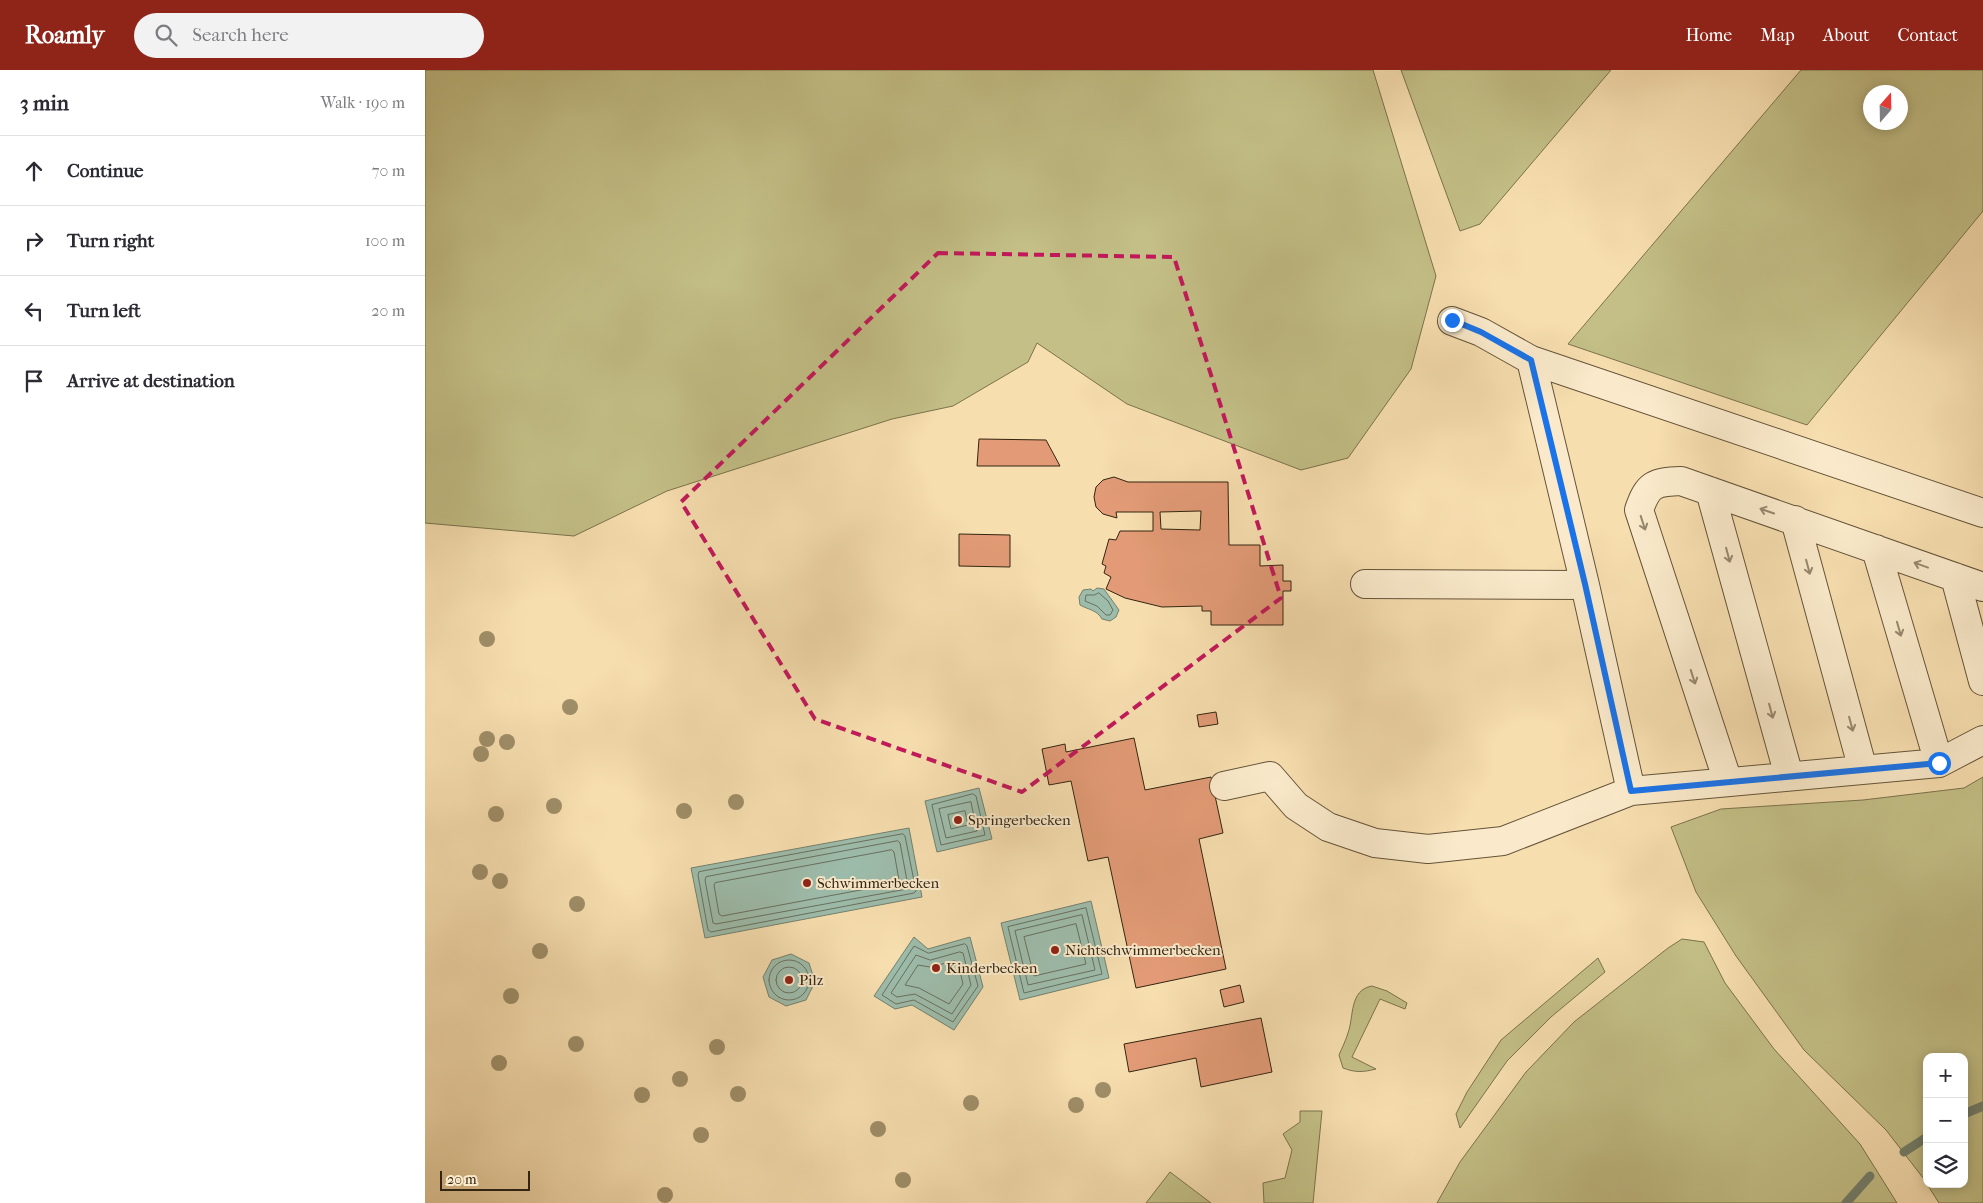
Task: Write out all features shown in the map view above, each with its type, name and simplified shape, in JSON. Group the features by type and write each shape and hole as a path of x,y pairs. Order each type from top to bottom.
{"street":[{"path":"1452,320 1481,332 1531,360 1983,514"},
{"path":"1531,360 1585,584 1631,791"},
{"path":"1728,782 1639,510 1645,492 1661,482 1681,481 1983,587"},
{"path":"1710,491 1789,776"},
{"path":"1795,520 1863,770"},
{"path":"1876,549 1939,763"},
{"path":"1955,577 1983,681"},
{"path":"1365,584 1585,584"},
{"path":"1224,786 1271,776 1296,806 1328,828 1375,843 1428,849 1503,841 1631,791 1939,763 1983,740"}],"highlighted area":[{"path":"938,253 1174,257 1281,598 1022,792 815,719 681,502"}],"shaded area":[{"path":"425,70 1373,70 1436,276 1411,369 1348,458 1301,470 1127,404 1037,343 1028,362 953,406 892,419 667,491 574,536 425,523"},
{"path":"1401,70 1611,70 1480,224 1460,231"},
{"path":"1801,70 1983,70 1983,211 1807,425 1568,344"},
{"path":"1983,777 1983,1203 1939,1203 1930,1188 1968,1188 1968,1053 1923,1053 1923,1178 1886,1130 1804,1050 1736,956 1696,892 1671,827 1721,809 1863,800 1964,788"},
{"path":"1682,939 1704,942 1725,983 1774,1049 1860,1144 1897,1203 1437,1203 1460,1162 1526,1072 1574,1022"},
{"path":"1598,958 1605,972 1551,1017 1507,1061 1460,1128 1456,1114 1467,1092 1501,1040"},
{"path":"1372,986 1387,991 1407,1003 1405,1009 1380,999 1352,1057 1376,1069 1368,1071 1348,1070 1343,1068 1339,1055 1350,1027 1356,998 1359,993"},
{"path":"1300,1111 1322,1111 1313,1203 1264,1203 1263,1183 1285,1178 1292,1150 1283,1134 1300,1122"},
{"path":"1170,1172 1211,1203 1146,1203"}],"water":[{"path":"1097,588 1104,589 1119,610 1116,617 1110,621 1102,619 1095,612 1080,605 1079,597 1083,590 1091,589 1093,591"},
{"name":"Springerbecken","path":"979,788 992,839 937,852 925,801"},
{"name":"Schwimmerbecken","path":"909,828 922,897 705,938 691,868"},
{"name":"Nichtschwimmerbecken","path":"1091,901 1109,978 1020,1000 1001,923"},
{"name":"Kinderbecken","path":"914,937 928,949 970,937 983,987 954,1030 912,1005 895,1009 874,996"},
{"name":"Pilz","path":"791,954 809,963 815,982 806,1000 786,1006 769,997 763,977 772,960"}],"building":[{"path":"979,439 1046,440 1060,466 977,466"},
{"path":"1114,477 1128,482 1228,482 1229,545 1260,545 1260,566 1283,565 1283,581 1291,581 1291,591 1283,591 1283,625 1211,625 1211,611 1202,611 1202,606 1162,607 1125,598 1106,589 1111,577 1104,573 1106,566 1102,564 1109,539 1116,540 1120,531 1153,531 1153,512 1116,512 1117,518 1103,514 1096,507 1094,497 1096,487 1103,480","holes":["1201,511 1200,530 1161,529 1160,512"]},
{"path":"959,534 1010,535 1010,567 959,566"},
{"path":"1216,712 1218,724 1199,727 1197,715"},
{"path":"1134,738 1145,790 1211,777 1223,833 1199,839 1226,969 1136,988 1108,857 1088,861 1071,781 1049,785 1042,749 1065,744 1066,752"},
{"path":"1240,985 1244,1002 1224,1007 1220,990"},
{"path":"1261,1018 1272,1072 1201,1087 1196,1058 1129,1072 1124,1044"}],"waterway":[{"path":"1968,1112 1983,1106"},
{"path":"1904,1152 1923,1140"},
{"path":"1846,1203 1870,1176"}],"place":[{"name":"Springerbecken","path":"958,820"},
{"name":"Schwimmerbecken","path":"807,883"},
{"name":"Nichtschwimmerbecken","path":"1055,950"},
{"name":"Kinderbecken","path":"936,968"},
{"name":"Pilz","path":"789,980"}],"route":[{"path":"1452,320 1481,332 1531,360 1585,584 1631,791 1939,763"}]}
